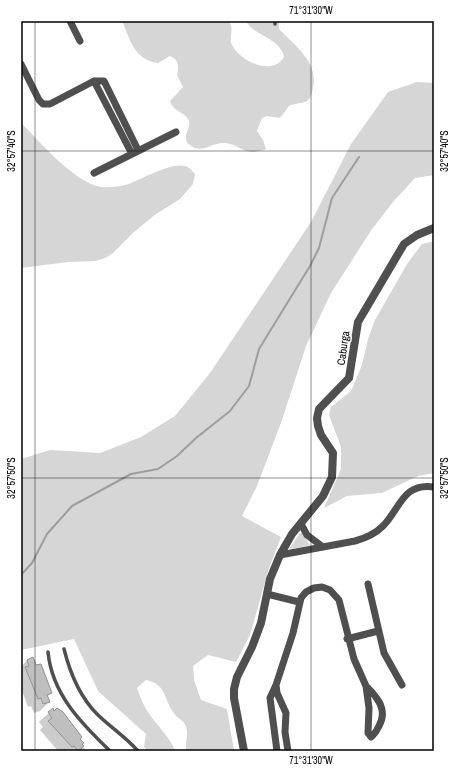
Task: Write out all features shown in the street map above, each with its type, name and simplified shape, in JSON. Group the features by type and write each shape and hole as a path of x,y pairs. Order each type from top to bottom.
{"street":[{"path":"70,21 80,41"},
{"path":"21,64 39,100 43,104 50,104 94,81 135,152"},
{"path":"94,173 176,132"},
{"name":"Caburga","path":"244,751 234,689 260,623 270,579 280,555 292,534 323,496 333,470 333,454 321,435 317,422 319,409 349,378 354,337 358,322 404,244 417,235 434,228"},
{"path":"280,555 355,541 372,534 386,522 408,492 418,488 434,487"},
{"path":"301,524 307,535 323,547"},
{"path":"368,584 378,631 388,661 402,685"},
{"path":"277,751 270,698 276,685 293,633 300,602 306,592 314,588 326,588 334,593 338,600 347,639 366,686 369,708 368,733 371,737 382,721 384,713 375,696 366,686"},
{"path":"267,594 300,602"},
{"path":"347,639 378,631"},
{"path":"276,685 277,693 286,713 285,732 288,751"}],"lane":[{"path":"64,649 70,670 85,698 96,713 138,751"},
{"path":"48,652 54,680 62,697 89,730 110,751"}],"shaded area":[{"path":"122,21 229,21 231,25 231,42 236,51 249,61 256,64 272,66 279,63 284,57 282,50 273,41 255,31 246,21 279,21 279,29 298,48 309,62 314,79 311,95 307,101 289,106 280,118 267,116 262,118 257,131 263,140 266,149 252,152 224,143 215,144 200,149 195,148 186,140 189,121 185,115 174,108 170,101 183,87 177,75 177,61 170,56 158,63 143,58 134,48"},
{"path":"417,82 434,83 434,175 415,178 393,202 372,229 331,293 306,346 282,420 257,486 242,516 281,537 269,568 250,635 236,662 208,655 193,666 194,680 201,700 227,709 234,751 186,751 187,730 183,721 175,715 170,708 164,693 158,685 146,680 137,688 141,698 148,712 169,740 175,751 147,751 144,747 146,734 98,691 74,639 21,650 21,459 50,450 100,453 141,437 175,416 210,373 311,222 351,144 388,92"},
{"path":"21,123 58,161 80,178 91,184 101,187 125,185 169,167 183,166 189,168 195,174 193,184 180,199 156,214 134,232 113,253 105,258 96,261 68,262 21,268"},
{"path":"434,241 434,473 418,476 382,493 347,496 324,508 341,469 341,447 329,415 331,407 351,391 362,365 368,339 375,320 407,264 422,244"},
{"path":"300,533 302,533 310,545 291,549 290,548"}],"building":[{"path":"33,657 36,665 41,664 52,693 47,695 50,702 43,704 41,698 38,699 25,667 29,666 27,660"},
{"path":"53,708 54,711 57,708 63,712 82,737 80,739 84,743 82,744 84,746 78,751 74,746 72,747 48,721 52,718 48,712"}],"waterway":[{"path":"21,575 32,563 47,534 72,506 131,474 158,469 177,456 196,438 230,411 249,386 259,349 310,266 319,248 332,198 359,157"}]}
